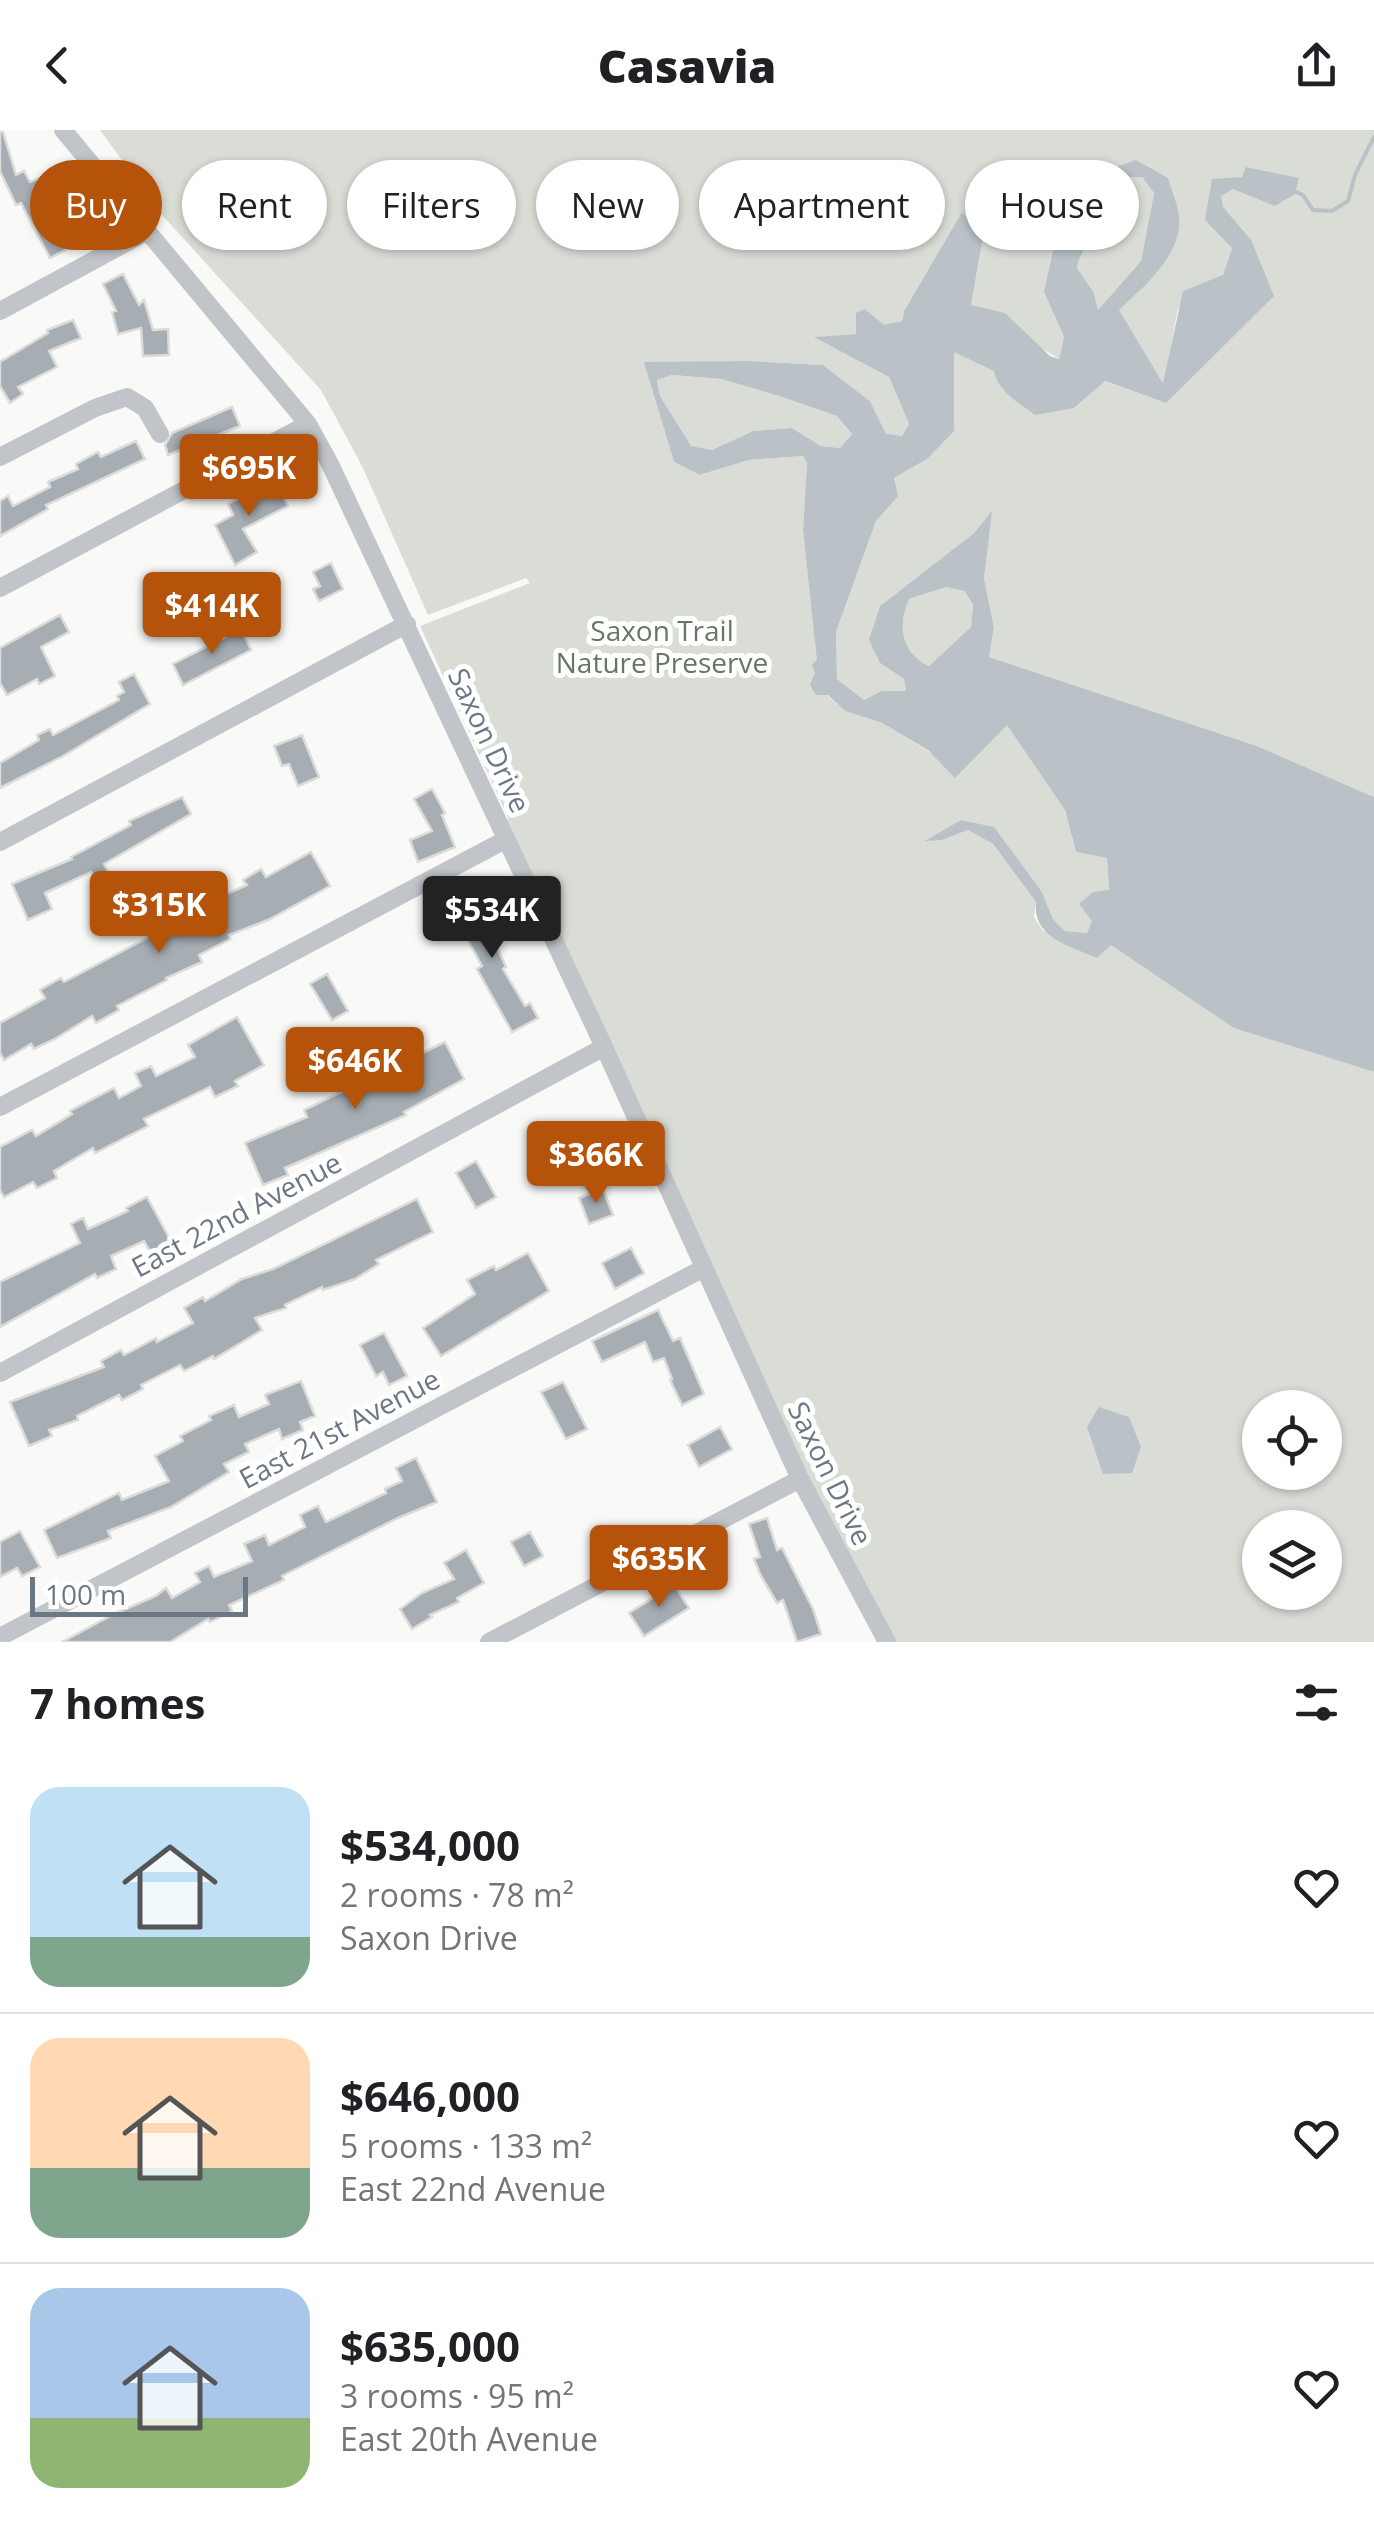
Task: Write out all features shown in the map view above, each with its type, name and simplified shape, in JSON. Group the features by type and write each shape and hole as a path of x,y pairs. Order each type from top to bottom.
{"street":[{"name":"Saxon Drive","path":"63,130 88,160"},
{"name":"Saxon Drive","path":"162,248 308,424 407,624 800,1480 887,1642"},
{"path":"0,312 113,250"},
{"path":"0,457 94,408 128,397 145,408 160,434"},
{"path":"0,588 308,424"},
{"path":"0,842 407,624"},
{"path":"0,1107 505,840"},
{"name":"East 22nd Avenue","path":"0,1373 604,1047"},
{"name":"East 21st Avenue","path":"0,1638 704,1268"},
{"path":"488,1642 800,1480"}],"green space":[{"name":"Saxon Trail Nature Preserve","path":"100,130 1374,130 1374,797 1257,746 989,657 994,627 984,579 991,513 974,533 880,606 880,663 904,679 906,691 881,691 864,700 837,679 836,632 876,521 897,496 894,478 927,459 954,351 1074,408 1104,381 1166,403 1251,241 1222,207 1221,195 1233,189 1295,194 1299,178 1212,179 1232,248 1223,275 1178,308 1164,384 1118,310 1142,289 1168,178 1139,171 1139,160 965,160 965,216 962,212 945,241 945,160 699,160 699,250 940,250 902,321 857,334 817,337 889,377 909,424 902,436 886,435 870,401 823,365 748,361 645,363 674,462 701,475 749,460 803,456 807,464 803,530 818,661 827,695 845,711 882,723 934,755 1007,724 1065,810 1076,852 1107,858 1109,891 1087,933 1065,931 1053,919 1042,892 994,828 961,820 942,840 968,830 993,844 1036,902 1034,917 1043,931 1110,944 1235,1028 1374,1072 1374,1642 887,1642 505,840 508,817 420,626 530,583 526,578 428,615 362,466 321,390 194,250 327,250 327,160 182,160 182,237 162,215 162,160 122,160"},
{"path":"1142,177 1154,193 1141,261 1098,310 1094,293 1077,268 1084,250 1139,250"},
{"path":"981,250 1069,250 1044,292 1064,337 1059,359 971,305"},
{"path":"672,375 721,379 779,396 837,416 852,434 840,448 821,446 792,428 753,431 712,450 690,446 660,396 657,380"},
{"path":"946,587 965,590 973,605 971,627 929,666 907,646 903,619 909,599"}],"shaded area":[{"path":"1139,162 1168,178 1178,212 1175,244 1150,281 1119,310 1163,383 1183,291 1223,275 1232,248 1205,220 1212,179 1242,177 1246,167 1299,178 1295,194 1275,206 1233,189 1221,196 1223,207 1251,240 1274,296 1166,403 1105,381 1074,408 1035,415 1005,391 994,371 954,352 954,431 927,459 894,478 898,496 876,521 836,632 837,679 864,700 881,691 906,691 904,679 880,663 869,640 880,606 974,533 992,511 984,579 994,627 989,657 1257,746 1374,797 1374,1072 1234,1028 1111,945 1097,958 1055,939 1040,924 1036,902 993,844 968,830 942,840 925,841 961,820 994,827 1042,892 1053,919 1065,931 1087,933 1092,921 1079,904 1093,892 1109,890 1107,858 1076,852 1065,810 1007,725 955,778 929,751 882,723 845,711 828,695 816,695 810,685 815,673 812,665 817,660 803,530 807,464 803,456 749,460 700,475 674,462 644,362 823,365 870,401 886,434 902,436 909,424 889,377 814,337 856,334 856,313 865,309 884,325 902,321 940,250 945,250 945,241 962,212 965,250 981,250 971,305 1005,313 1050,356 1059,359 1064,337 1044,292 1053,250 1084,250 1077,268 1094,293 1098,310 1141,261 1154,193 1139,177","holes":["672,375 721,379 779,396 837,416 852,434 840,448 821,446 792,428 753,431 712,450 691,446 660,396 657,380","946,587 965,591 973,605 971,627 929,666 907,646 903,618 909,599"]},
{"path":"1099,1407 1129,1417 1141,1447 1132,1473 1103,1474 1087,1427"}],"building":[{"path":"3,132 16,175 24,171 30,182 30,220 21,203 16,205 0,171"},
{"path":"46,250 65,250 50,258"},
{"path":"123,274 139,305 144,300 153,330 168,329 169,355 143,356 141,328 118,334 112,312 116,311 103,284"},
{"path":"73,320 81,338 49,351 57,367 18,387 23,394 10,403 0,386 0,362 48,333 47,330"},
{"path":"232,407 240,426 168,455 165,445 172,433"},
{"path":"136,441 145,459 46,505 48,509 0,536 0,501 8,496 13,506 50,487 48,482 78,469 76,464 98,452 101,457"},
{"path":"275,480 288,506 243,529 257,552 235,565 215,525 233,515 228,504"},
{"path":"331,563 343,589 319,601 313,589 320,586 313,572"},
{"path":"60,615 69,632 41,647 55,676 39,684 37,679 7,695 0,683 0,648"},
{"path":"241,629 251,650 183,685 173,664"},
{"path":"134,674 150,704 0,788 0,763 39,740 37,735 50,729 53,735 119,700 117,696 124,692 119,682"},
{"path":"302,735 319,777 298,786 289,764 282,766 274,746"},
{"path":"432,789 445,813 442,815 455,847 418,862 410,840 432,831 414,799"},
{"path":"182,797 191,814 104,864 108,872 95,879 91,872 45,893 52,909 28,920 12,884 72,859 131,825 129,821"},
{"path":"311,852 330,886 268,920 229,935 230,939 199,955 202,962 117,1006 119,1010 96,1023 92,1016 55,1039 34,1049 31,1044 4,1060 0,1053 0,1023 45,998 40,990 61,978 64,982 162,930 161,926 247,885 243,880 261,869 266,877"},
{"path":"471,883 506,967 503,969 525,1006 530,1003 538,1018 512,1032 477,969 482,966 459,924 466,920 452,893"},
{"path":"327,974 348,1011 332,1020 310,984"},
{"path":"237,1017 264,1065 235,1081 238,1086 215,1097 210,1087 144,1119 148,1126 95,1153 93,1148 54,1171 57,1178 37,1188 33,1182 4,1197 0,1190 0,1147 32,1130 36,1136 72,1114 70,1111 114,1088 119,1098 141,1086 135,1073 151,1066 156,1076 195,1057 188,1045"},
{"path":"445,1042 464,1079 404,1112 406,1115 285,1168 288,1175 263,1185 245,1143 307,1117 304,1110"},
{"path":"476,1161 496,1197 476,1208 456,1173"},
{"path":"603,1189 613,1215 589,1224 579,1198"},
{"path":"147,1197 172,1243 152,1255 144,1241 111,1256 116,1269 97,1278 95,1274 0,1327 0,1282 80,1243 71,1224 83,1218 88,1229 128,1211 126,1208"},
{"path":"417,1199 433,1232 376,1260 379,1264 355,1279 323,1290 322,1287 285,1305 286,1308 255,1318 262,1330 214,1359 213,1356 184,1371 180,1365 141,1385 143,1389 122,1400 119,1395 77,1416 78,1420 49,1430 52,1436 29,1446 10,1402 104,1367 101,1361 121,1350 124,1355 156,1338 157,1342 193,1323 184,1308 203,1297 205,1301 242,1279 273,1269"},
{"path":"631,1248 644,1273 615,1289 602,1263"},
{"path":"528,1253 549,1291 441,1356 423,1328 475,1294 467,1280"},
{"path":"658,1310 673,1341 680,1338 704,1394 682,1405 664,1358 653,1362 645,1342 602,1362 592,1341"},
{"path":"384,1333 407,1376 389,1385 383,1372 376,1376 360,1345"},
{"path":"301,1381 315,1416 300,1422 303,1430 282,1439 279,1429 245,1444 249,1452 224,1464 229,1472 171,1507 108,1531 111,1538 57,1558 44,1530 119,1493 122,1500 169,1481 155,1456 183,1441 180,1436 234,1405 239,1417 269,1404 265,1395"},
{"path":"563,1382 587,1429 566,1439 541,1392"},
{"path":"720,1427 732,1449 699,1467 688,1445"},
{"path":"416,1458 437,1502 282,1576 284,1580 229,1605 232,1611 210,1622 208,1619 170,1642 62,1642 166,1588 172,1598 200,1582 195,1573 209,1566 214,1577 252,1561 244,1544 265,1535 269,1545 305,1527 300,1515 318,1506 326,1522 386,1493 385,1489 402,1481 396,1468"},
{"path":"767,1518 777,1550 782,1548 813,1609 821,1634 797,1642 783,1600 777,1603 761,1576 754,1559 760,1557 749,1524"},
{"path":"20,1531 40,1567 22,1576 17,1568 0,1577 0,1542"},
{"path":"530,1532 543,1556 524,1566 511,1542"},
{"path":"466,1550 484,1583 412,1629 400,1609 422,1593 454,1579 444,1563"},
{"path":"674,1585 689,1608 644,1636 629,1613"}],"waterway":[{"path":"1296,192 1303,195 1313,210 1332,211 1348,201 1355,175 1374,137"}]}
